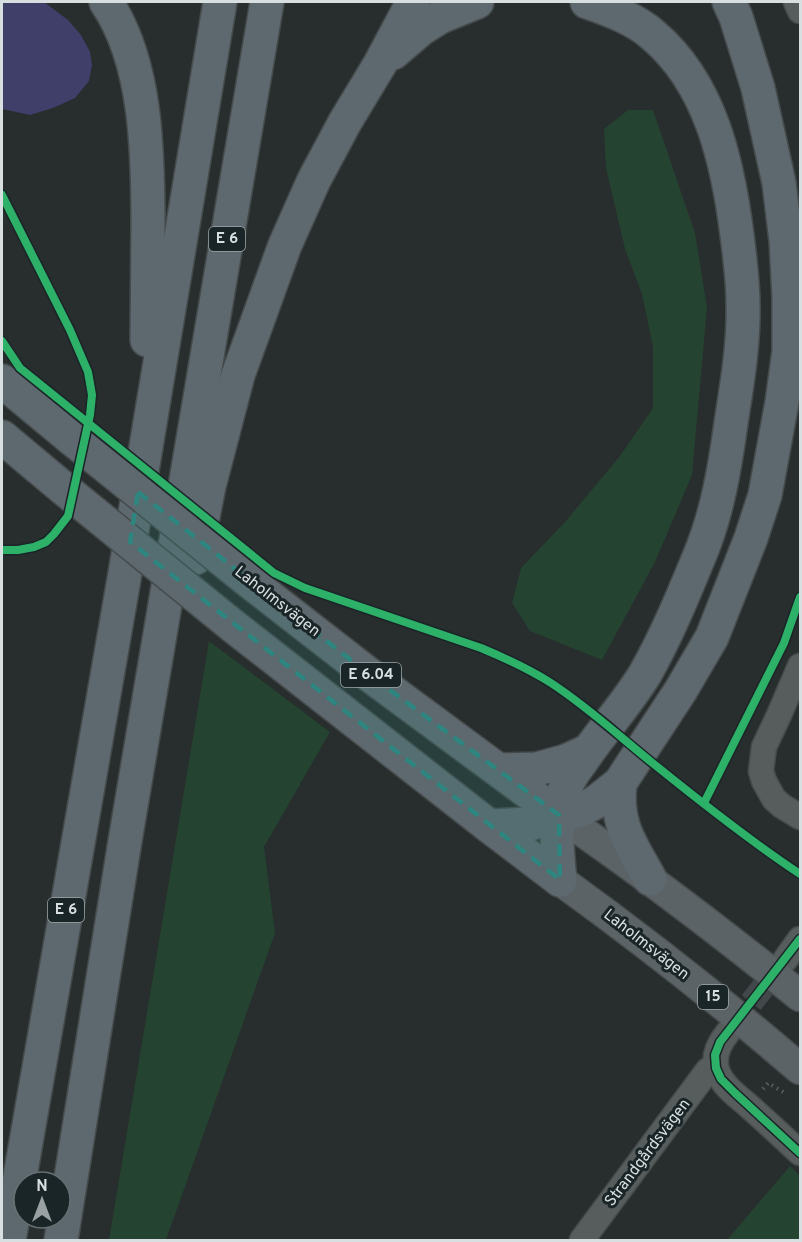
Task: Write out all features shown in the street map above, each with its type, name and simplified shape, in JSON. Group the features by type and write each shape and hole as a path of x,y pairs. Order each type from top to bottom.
{"highway":[{"path":"106,2 115,15 128,48 139,90 146,137 148,286 144,457"},
{"name":"E 6","path":"9,1240 220,2"},
{"name":"E 6","path":"61,1240 125,841 267,2"},
{"path":"125,841 150,800 209,486 238,375 285,245 314,180 413,2"},
{"path":"380,64 421,29 440,17 477,2"},
{"path":"560,880 556,840 563,792 588,751 644,675 667,631 700,555 714,512 725,468 741,351 743,304 740,255 727,170 718,140 696,88 671,52 652,34 608,8 587,2"},
{"path":"489,826 530,824 581,810 596,802 620,783 681,690 712,637 751,538 765,495 789,351 789,298 783,209 771,140 758,87 729,2"},
{"name":"Laholmsvägen","path":"2,381 244,578 371,676 559,815"},
{"name":"Laholmsvägen","path":"2,437 233,626 560,880"},
{"path":"500,770 537,769 566,761 588,751"},
{"path":"620,783 619,805 624,831 650,879"}],"main road":[{"name":"Laholmsvägen","path":"559,815 650,879 801,996"},
{"name":"Laholmsvägen","path":"560,880 752,1027 793,1082"}],"street":[{"path":"796,2 801,11"},
{"path":"801,666 764,747 761,771 774,799 801,817"},
{"path":"785,960 801,939"},
{"path":"729,1031 720,1042 715,1055 716,1068 721,1080 801,1153"},
{"name":"Strandgårdsvägen","path":"582,1240 708,1070 716,1068"}],"path":[{"path":"759,1093 768,1083 793,1082"}],"highlighted area":[{"path":"138,492 371,676 559,815 560,880 130,542"}],"green space":[{"path":"628,110 653,110 695,233 707,308 692,475 655,562 602,660 530,631 512,603 521,568 565,522 620,456 653,408 653,347 642,294 625,249 606,168 604,129"},
{"path":"209,641 330,732 264,847 275,933 166,1240 109,1240"},
{"path":"790,1166 800,1176 800,1240 727,1240"}],"shaded area":[{"path":"2,2 44,2 68,20 81,35 90,52 92,65 89,81 75,98 30,115 2,109"}],"tunnel":[{"path":"729,1031 783,962"}],"cycle path":[{"path":"2,195 70,330 88,372 92,395 90,415 68,516 46,542 18,550 2,550"},
{"path":"2,341 20,368 274,573 305,588 481,648 543,678 591,712 726,821 800,874"},
{"path":"704,803 784,643 800,597"},
{"path":"800,939 720,1042 715,1055 716,1068 721,1079 800,1153"}]}
